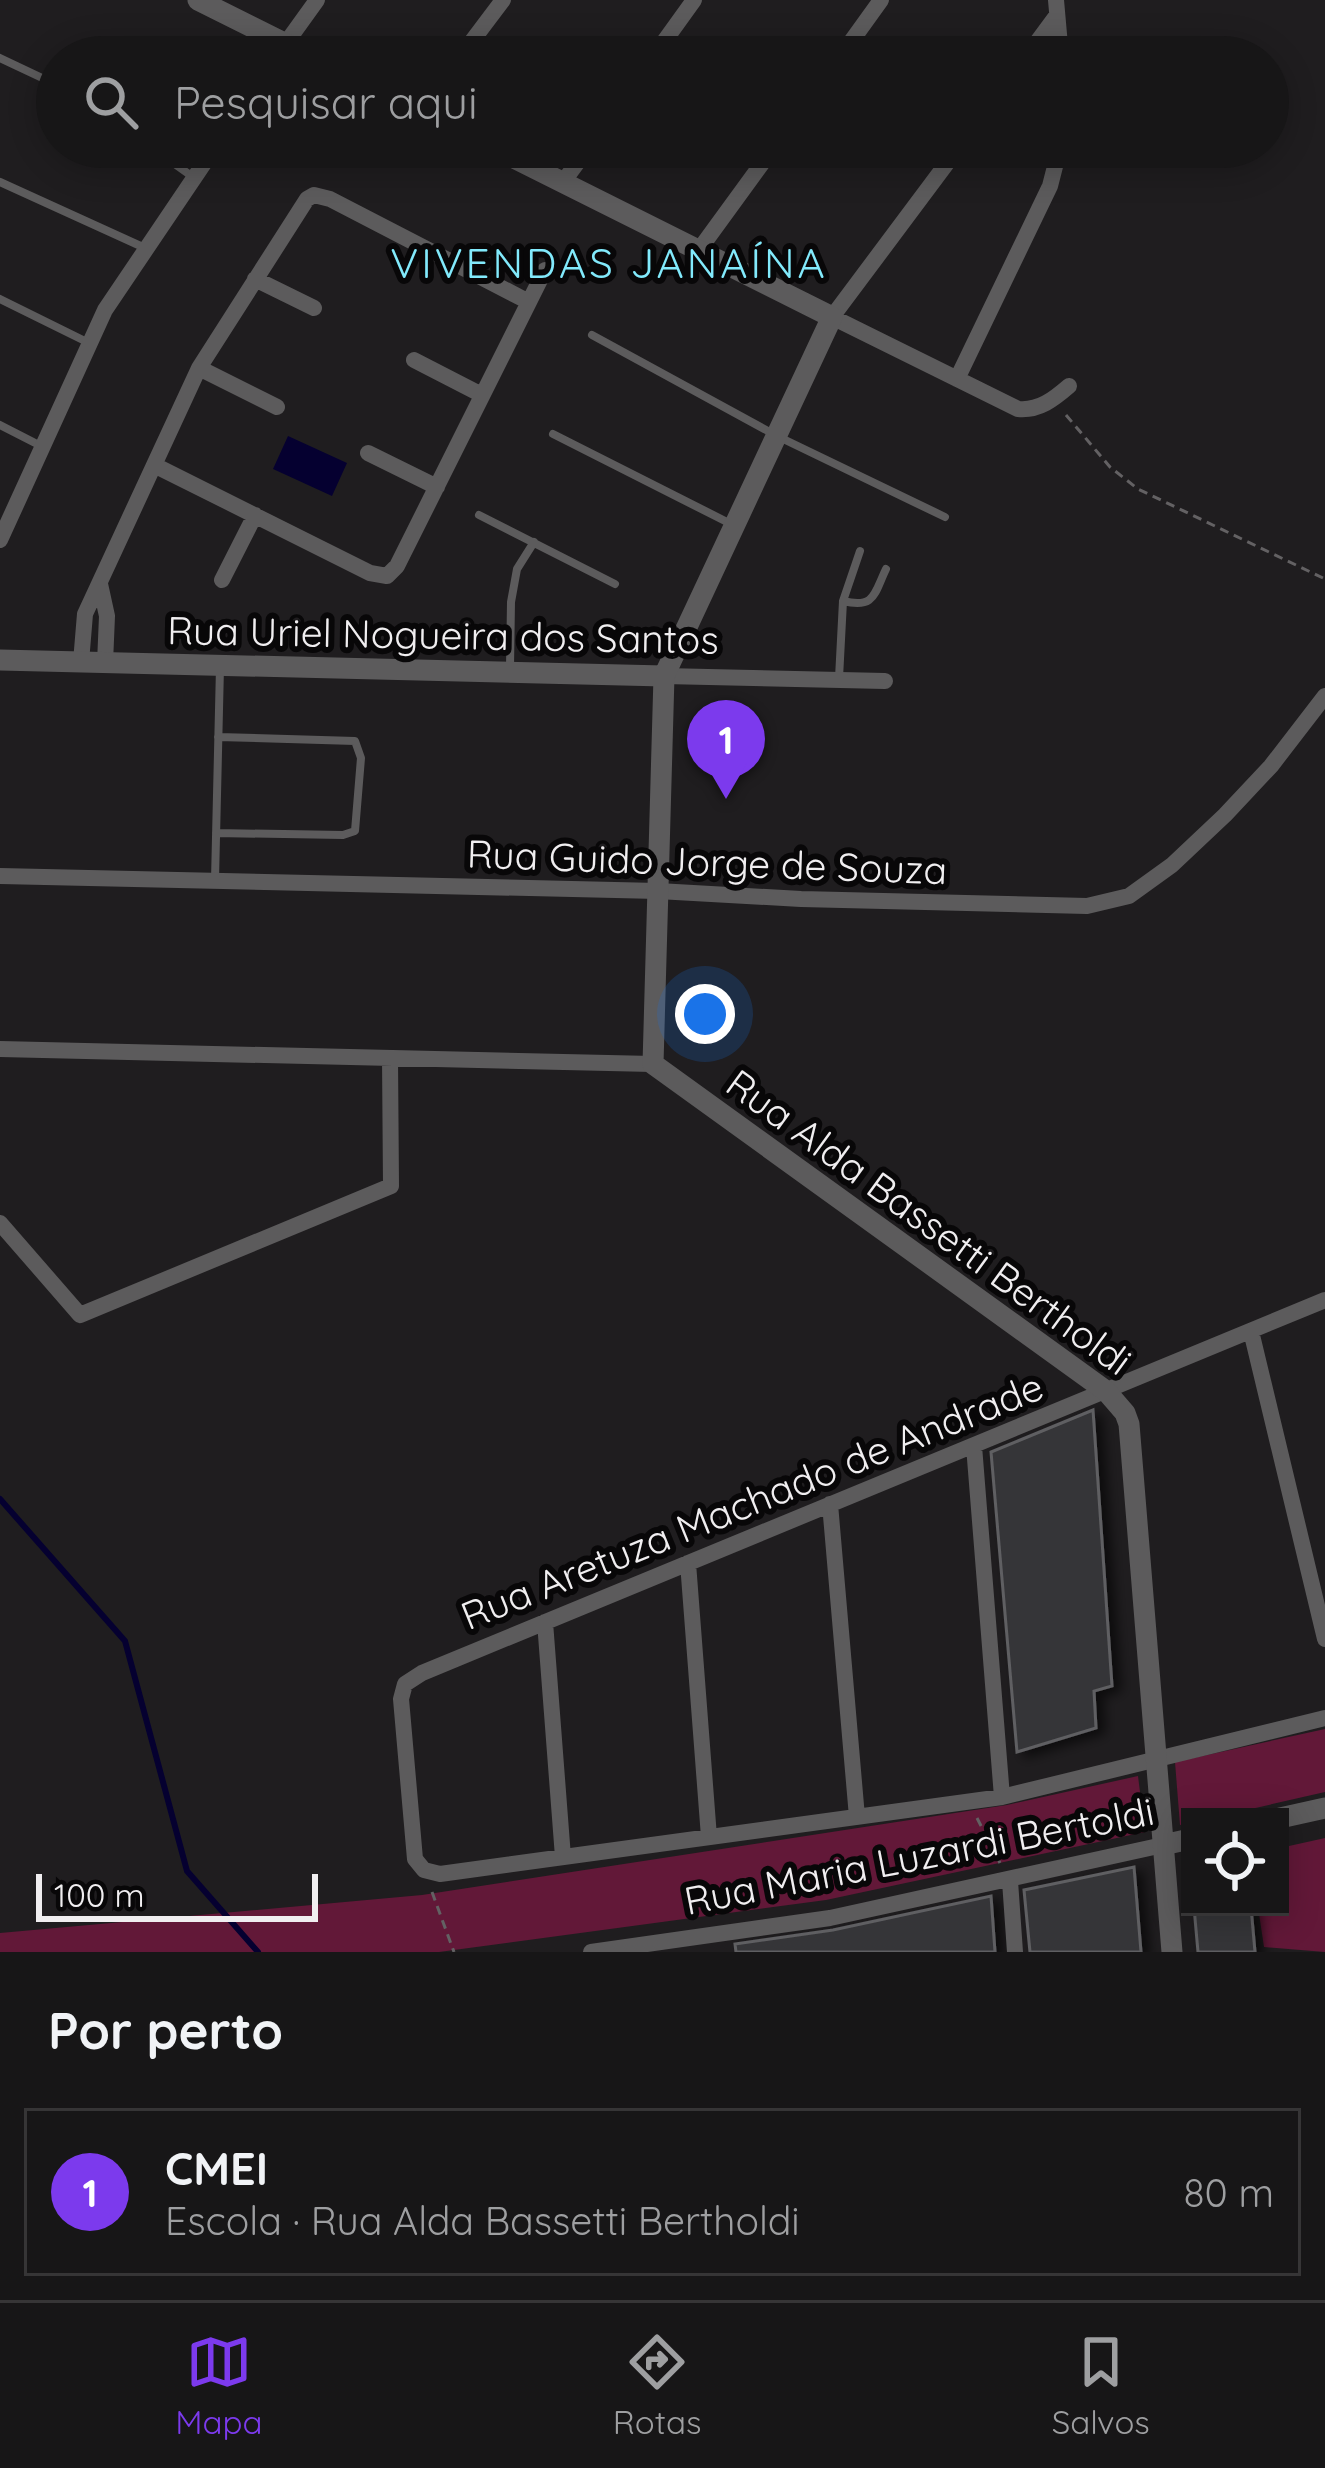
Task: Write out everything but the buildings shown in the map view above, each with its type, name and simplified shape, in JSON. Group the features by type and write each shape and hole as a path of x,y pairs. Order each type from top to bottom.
{"street":[{"path":"198,0 257,36"},
{"path":"290,36 317,0"},
{"path":"476,36 503,0"},
{"path":"668,36 694,0"},
{"path":"855,36 881,0"},
{"path":"1039,36 1057,7"},
{"path":"0,540 106,310 201,168"},
{"path":"535,168 1018,409 1034,409 1069,386"},
{"path":"563,182 573,168"},
{"path":"698,250 759,168"},
{"path":"0,1049 653,1064 664,676 832,316 943,168"},
{"path":"957,379 1055,168"},
{"path":"81,662 83,622 199,368 301,205 314,195 322,196 529,302"},
{"path":"154,465 370,573 387,576 397,566 545,270"},
{"path":"255,279 314,308"},
{"path":"414,360 482,394"},
{"path":"199,368 277,407"},
{"path":"368,453 436,487"},
{"path":"222,580 255,515"},
{"path":"100,583 107,616 105,663"},
{"name":"Rua Uriel Nogueira dos Santos","path":"0,660 885,681"},
{"name":"Rua Guido Jorge de Souza","path":"0,877 658,891 1070,906 1112,902 1147,884 1225,815 1325,696"},
{"path":"0,1222 80,1315 391,1186 390,1058"},
{"name":"Rua Alda Bassetti Bertholdi","path":"653,1064 1106,1391 1125,1413 1172,1952"},
{"name":"Rua Aretuza Machado de Andrade","path":"424,1870 415,1859 401,1699 405,1684 422,1673 1325,1300"},
{"path":"1251,1331 1325,1639"},
{"path":"974,1445 1002,1797"},
{"path":"830,1504 857,1817"},
{"path":"688,1563 709,1837"},
{"path":"544,1622 563,1857"},
{"name":"Rua Maria Luzardi Bertoldi","path":"424,1870 440,1874 1002,1797 1325,1718"},
{"path":"1289,1816 1325,1808"},
{"name":"Rua Maria Luzardi Bertoldi","path":"591,1952 830,1918 1181,1841"},
{"path":"1010,1881 1016,1952"}],"lane":[{"path":"0,58 36,75"},
{"path":"180,168 194,178"},
{"path":"0,182 147,248"},
{"path":"0,299 90,344"},
{"path":"592,335 777,436 945,517"},
{"path":"0,425 43,446"},
{"path":"554,434 735,526"},
{"path":"479,515 615,584"},
{"path":"510,672 511,602 518,569 534,542"},
{"path":"839,680 842,601 860,551"},
{"path":"842,601 862,605 870,601 886,569"},
{"path":"215,881 220,666"},
{"path":"216,833 344,835 355,831 361,758 355,741 218,737"}],"path":[{"path":"1053,400 1110,467 1138,489 1325,579"},
{"path":"969,1802 1010,1881"},
{"path":"424,1870 454,1952"}],"shaded area":[{"path":"288,436 347,463 332,496 273,469"},
{"path":"1325,1729 1325,1792 1255,1808 1181,1808 1180,1825 1175,1762"},
{"path":"1138,1776 1145,1832 826,1900 439,1952 0,1952 0,1933 422,1895 1007,1805"},
{"path":"1325,1838 1325,1952 1264,1947 1259,1916 1289,1916 1289,1846"}],"waterway":[{"path":"0,1499 125,1641 187,1871 258,1952"}],"place":[{"name":"CMEI","path":"726,799"}],"district":[{"name":"VIVENDAS JANAÍNA","path":"609,263"}]}
